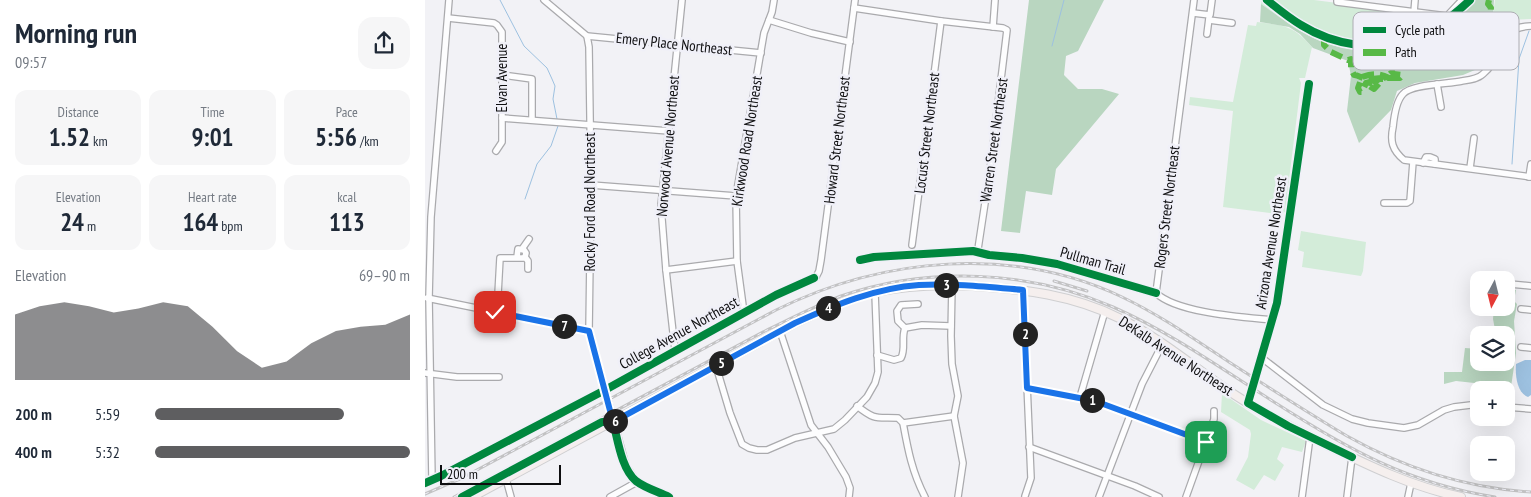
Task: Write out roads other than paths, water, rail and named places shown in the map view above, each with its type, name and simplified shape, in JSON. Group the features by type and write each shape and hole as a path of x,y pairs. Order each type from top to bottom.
{"main road":[{"name":"DeKalb Avenue Northeast","path":"472,497 780,331 824,310 875,293 920,285 952,285 1023,290 1071,299 1105,311 1163,344 1248,404 1270,417 1411,483 1461,497"}],"street":[{"path":"432,480 427,374 427,298 431,217 449,0"},
{"path":"544,0 587,36"},
{"name":"Norwood Avenue Northeast","path":"675,350 661,206 682,0"},
{"name":"Kirkwood Road Northeast","path":"744,313 737,261 736,196 761,52 772,12 773,0"},
{"name":"Howard Street Northeast","path":"814,278 818,274 821,260 855,0"},
{"path":"854,8 993,27 995,0"},
{"name":"Rogers Street Northeast","path":"1194,0 1156,294 1167,302 1181,306 1272,320"},
{"path":"1207,34 1213,0"},
{"path":"1337,1 1414,12 1415,0"},
{"path":"1451,12 1462,0"},
{"path":"1193,13 1232,23"},
{"name":"Elvan Avenue","path":"448,18 494,23 502,32 502,142 496,151"},
{"path":"769,20 811,33 850,42"},
{"name":"Locust Street Northeast","path":"912,245 941,21"},
{"name":"Warren Street Northeast","path":"978,249 990,170 1007,30 993,27"},
{"name":"Emery Place Northeast","path":"587,36 761,52"},
{"name":"Rocky Ford Road Northeast","path":"587,36 590,60 591,185 589,331 626,466 637,482"},
{"path":"1486,70 1483,74 1472,79 1408,90 1402,94 1395,113 1391,140 1393,147 1404,160 1413,162 1530,177 1531,164"},
{"path":"502,76 532,79 532,120"},
{"name":"Arizona Avenue Northeast","path":"1248,404 1277,303 1309,84"},
{"path":"1437,84 1441,107"},
{"path":"502,118 669,131"},
{"path":"1470,168 1474,138"},
{"path":"1384,203 1407,203 1410,201 1413,162"},
{"path":"591,185 736,196"},
{"path":"517,257 518,249 522,249 529,239"},
{"path":"522,249 526,253 528,268"},
{"path":"497,312 500,258 520,258 525,256"},
{"path":"666,270 737,261"},
{"name":"College Avenue Northeast","path":"425,483 605,390 776,295 814,278"},
{"path":"1515,284 1531,286"},
{"path":"952,285 952,364 958,396 954,416 963,464 958,497"},
{"path":"1023,290 1031,478 1025,496"},
{"path":"716,366 729,413 742,444 749,448 767,450 795,438 834,429 867,397 875,383 878,372 875,293"},
{"path":"427,298 589,331"},
{"path":"905,328 897,318 898,307 918,304"},
{"path":"1521,309 1531,310"},
{"path":"1080,397 1105,311"},
{"path":"905,328 922,325 951,326"},
{"path":"877,355 894,360 901,358 904,352 903,331 905,328"},
{"path":"780,331 808,418 816,432 828,446 846,477 850,488 849,497"},
{"path":"1099,497 1144,379 1163,344"},
{"path":"1521,347 1531,348"},
{"path":"1262,358 1323,405 1352,419 1368,423 1404,428 1418,425 1455,406 1470,405"},
{"path":"427,374 457,377 499,377"},
{"path":"1027,388 1095,401 1206,442"},
{"path":"857,406 869,416 878,419 898,418 903,423 911,466 925,497"},
{"path":"1515,408 1531,410"},
{"path":"1186,497 1214,420 1213,410"},
{"path":"903,423 954,416"},
{"path":"1302,497 1310,437"},
{"path":"1029,447 1135,486 1159,497"},
{"path":"1347,497 1352,457"},
{"path":"506,479 511,497"},
{"path":"610,497 637,482 669,497"},
{"path":"1409,497 1411,483"}],"water":[{"path":"1525,360 1531,360 1531,395 1528,397 1519,388 1516,373 1516,364"}],"waterway":[{"path":"500,0 524,46 547,68 555,86 553,99 557,119"},
{"path":"1052,46 1064,0"},
{"path":"1519,59 1529,31"},
{"path":"1512,164 1518,70"},
{"path":"525,199 537,164 551,146 558,126"}],"railway":[{"path":"425,494 462,478 776,310 817,292 860,278 904,269 948,264 993,264 1037,270 1080,280 1122,297 1150,312 1317,418 1347,436 1391,458 1459,481 1507,490 1531,492"},
{"path":"454,497 765,331 831,300 874,286 909,280 978,276 1013,279 1047,285 1113,307 1175,339 1327,435 1379,462 1434,483 1495,497"},
{"path":"1054,281 1087,291"}]}
